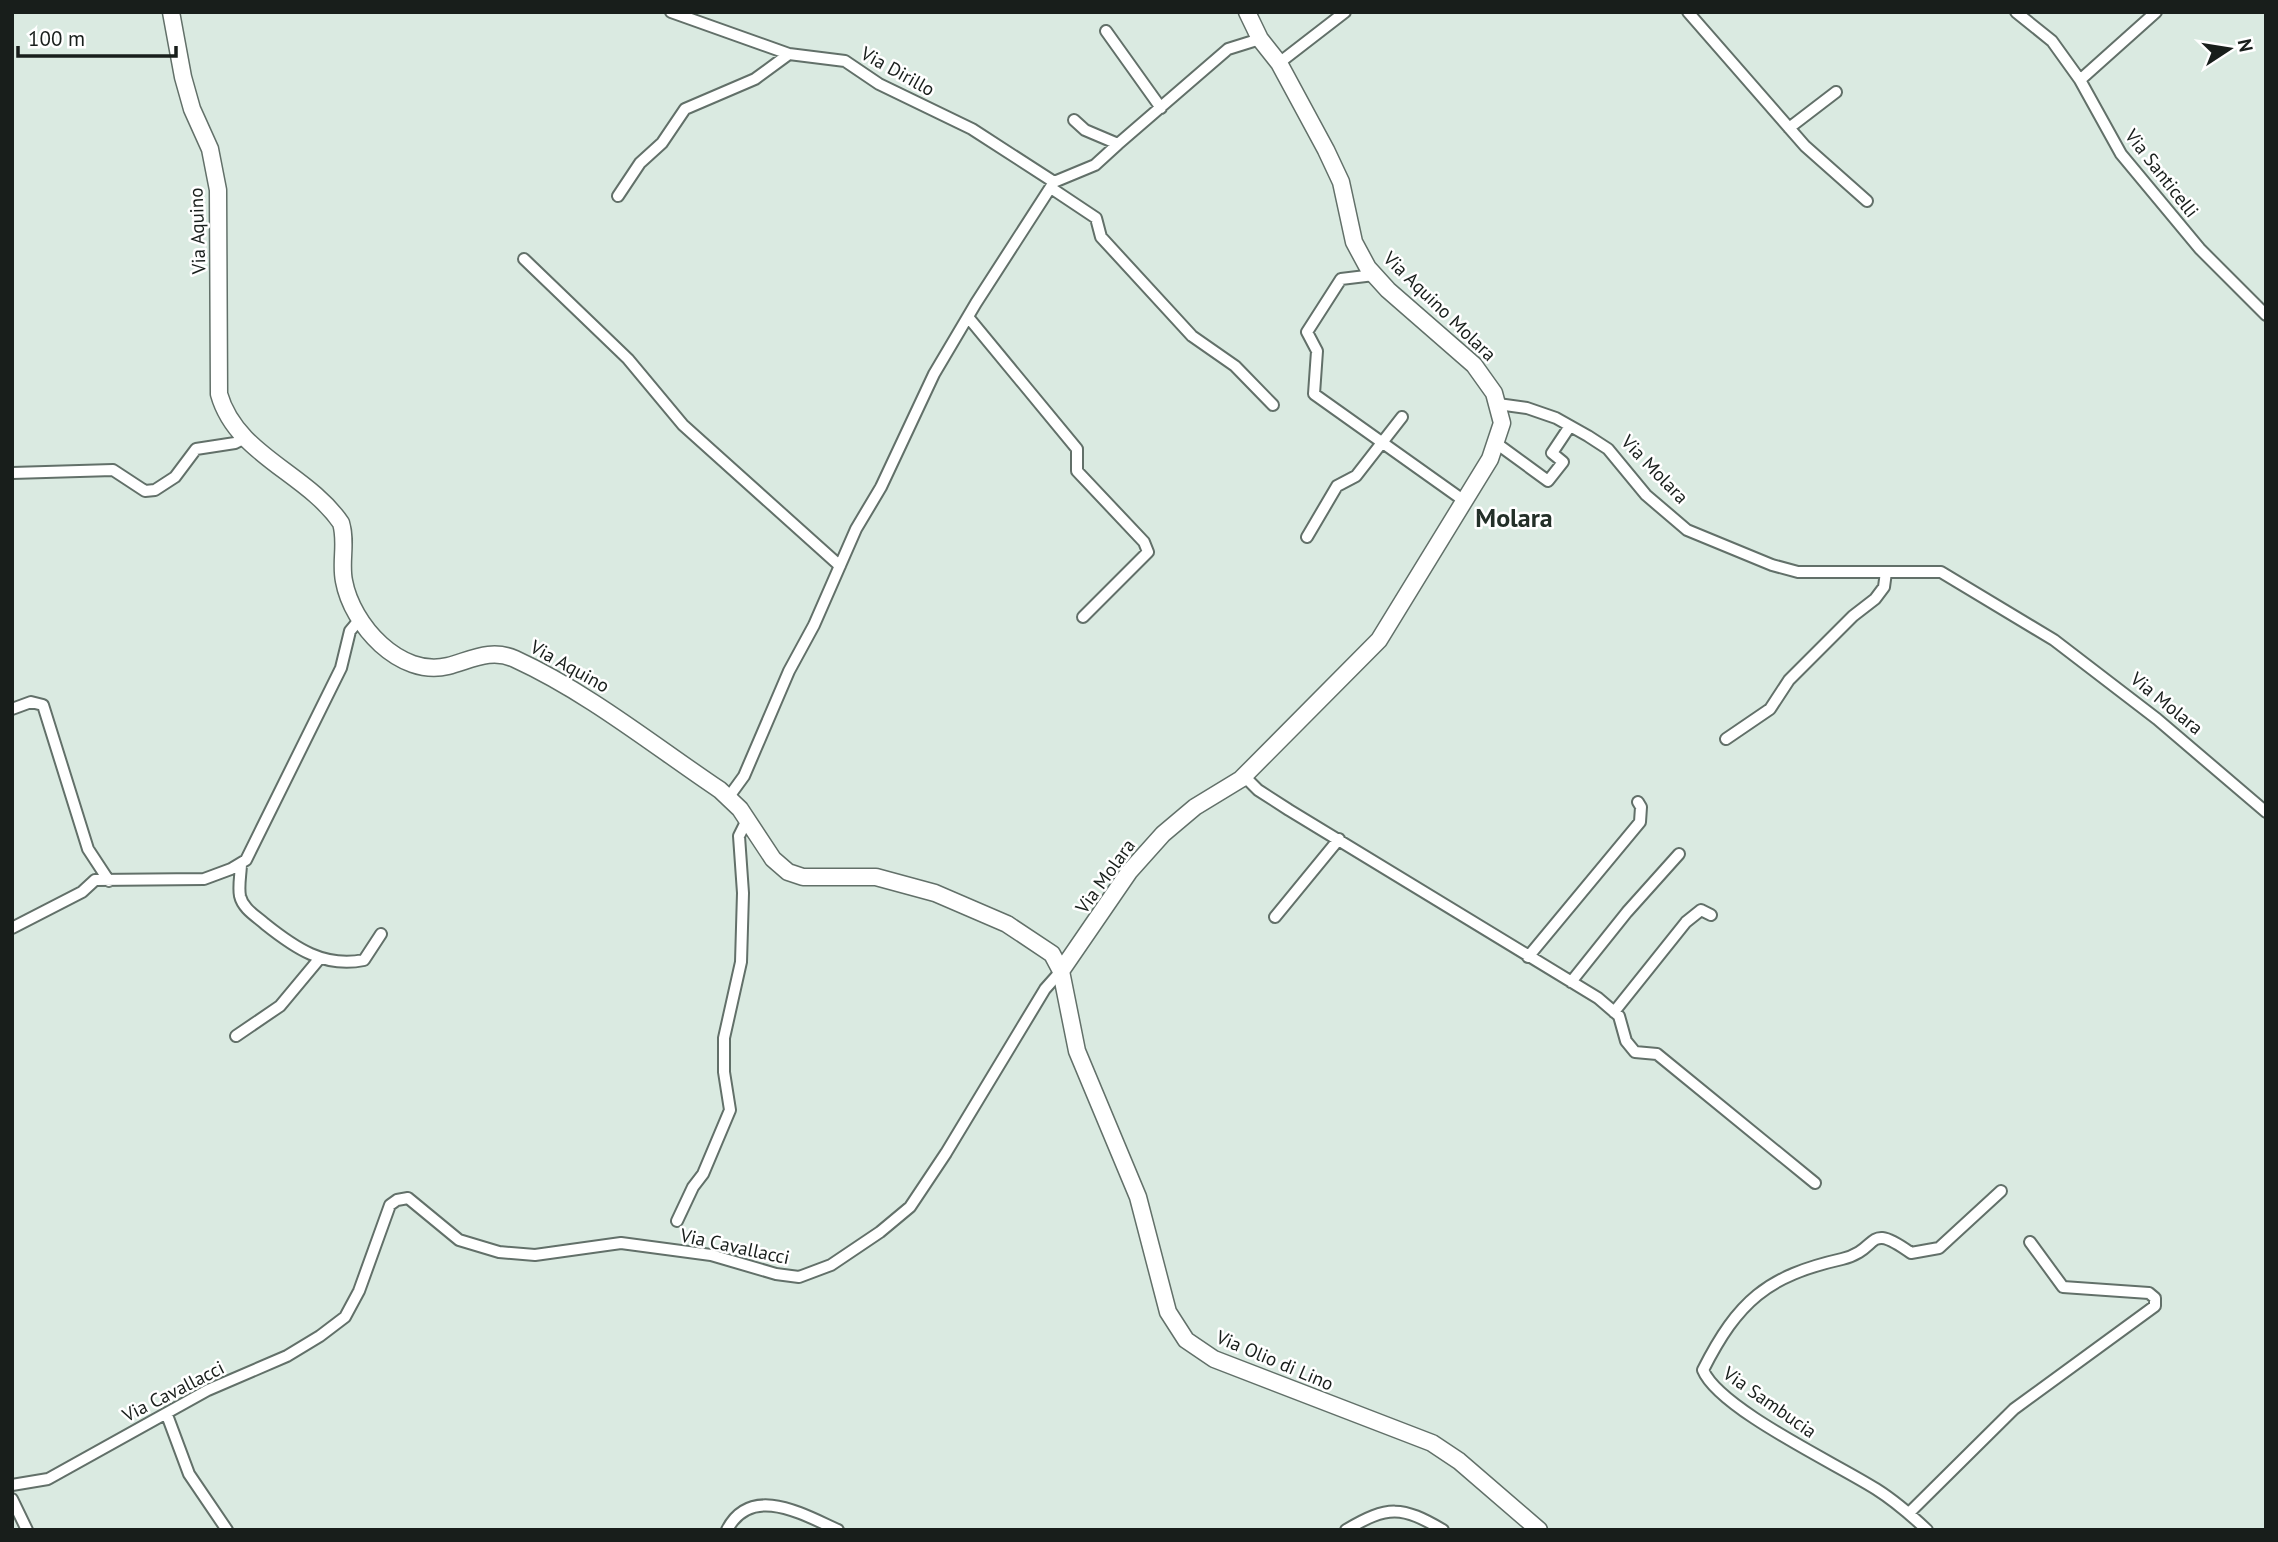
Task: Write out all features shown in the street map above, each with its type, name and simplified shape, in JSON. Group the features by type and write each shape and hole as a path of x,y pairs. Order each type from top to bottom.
{"street":[{"name":"Via Aquino","path":"171,12 183,76 192,109 211,149 218,190 219,394 230,422 245,438 341,523 344,581 360,619 393,654 419,666 450,666 482,654 512,657 609,712 728,798 747,820 773,859 788,872 803,877 876,877 935,893 984,912 1030,938 1052,954 1061,971"},
{"name":"Via Dirillo","path":"671,12 789,54 845,61 879,84 972,129 1096,218 1101,237 1192,336 1235,366 1273,405"},
{"name":"Via Aquino Molara","path":"1247,12 1260,39 1279,62 1326,150 1341,182 1354,242 1374,275 1474,365 1498,404"},
{"path":"1279,62 1345,12"},
{"path":"1688,12 1789,128 1828,169 1867,201"},
{"name":"Via Santicelli","path":"2016,12 2052,41 2080,80 2121,154 2200,249 2266,315"},
{"path":"2080,80 2156,12"},
{"path":"1106,32 1161,108"},
{"path":"728,798 744,776 789,671 814,625 934,374 1052,185 1095,165 1228,49 1260,39"},
{"path":"618,197 640,163 662,143 685,109 755,79 789,54"},
{"path":"1789,128 1836,92"},
{"path":"1074,120 1085,130 1118,144"},
{"path":"524,259 628,359 684,425 840,566"},
{"path":"1374,275 1341,279 1307,332 1317,351 1314,394 1463,500"},
{"path":"968,317 1077,449 1077,471 1144,541 1148,552 1083,617"},
{"name":"Via Molara","path":"1061,971 1129,872 1163,834 1195,807 1221,794 1244,776 1379,640 1490,459 1502,422 1498,404 1527,408 1570,426 1608,449 1646,495 1687,530 1772,565 1798,572 1941,572 2042,632 2157,719 2266,812"},
{"path":"1307,537 1337,486 1356,476 1402,417"},
{"path":"1496,443 1548,481 1563,462 1552,453 1570,426"},
{"path":"12,473 113,470 145,491 155,491 175,477 196,449 245,438"},
{"path":"1726,739 1770,709 1789,680 1853,615 1875,599 1884,587 1886,572"},
{"path":"12,928 82,892 95,880 204,878 241,863 260,837 341,668 350,631 360,619"},
{"path":"12,709 31,702 43,705 88,849 109,881"},
{"path":"1244,776 1258,790 1571,982 1614,1012 1619,1016 1626,1041 1635,1052 1657,1054 1815,1183"},
{"path":"1528,957 1640,822 1641,807 1638,802"},
{"path":"677,1221 692,1187 703,1174 730,1110 724,1072 724,1038 741,962 743,893 739,835 747,820"},
{"path":"1275,917 1339,839"},
{"path":"1571,982 1627,912 1679,854"},
{"path":"241,863 240,896 248,910 293,947 320,958 346,964 364,960 381,934"},
{"path":"1614,1012 1686,922 1701,910 1711,915"},
{"path":"236,1036 279,1006 320,958"},
{"name":"Via Cavallacci","path":"12,1485 48,1479 208,1390 287,1356 345,1317 367,1274 390,1205 397,1200 408,1198 459,1240 499,1252 535,1255 621,1243 711,1255 776,1274 799,1277 831,1265 880,1232 910,1207 946,1153 1045,989 1061,971"},
{"name":"Via Olio di Lino","path":"1061,971 1077,1051 1138,1196 1168,1312 1181,1334 1197,1349 1214,1359 1432,1443 1459,1461 1539,1530"},
{"name":"Via Sambucia","path":"1927,1530 1909,1513 1724,1396 1707,1379 1703,1370 1725,1327 1758,1294 1785,1277 1809,1266 1853,1255 1878,1237 1887,1237 1912,1252 1940,1248 2001,1191"},
{"path":"1909,1513 2014,1409 2155,1306 2155,1298 2149,1293 2063,1287 2030,1242"},
{"path":"167,1415 189,1474 227,1530"},
{"path":"12,1499 27,1530"},
{"path":"727,1530 733,1517 745,1510 771,1504 792,1509 838,1530"},
{"path":"1346,1530 1384,1512 1405,1510 1443,1530"}],"district":[{"name":"Molara","path":"1514,518"}]}
